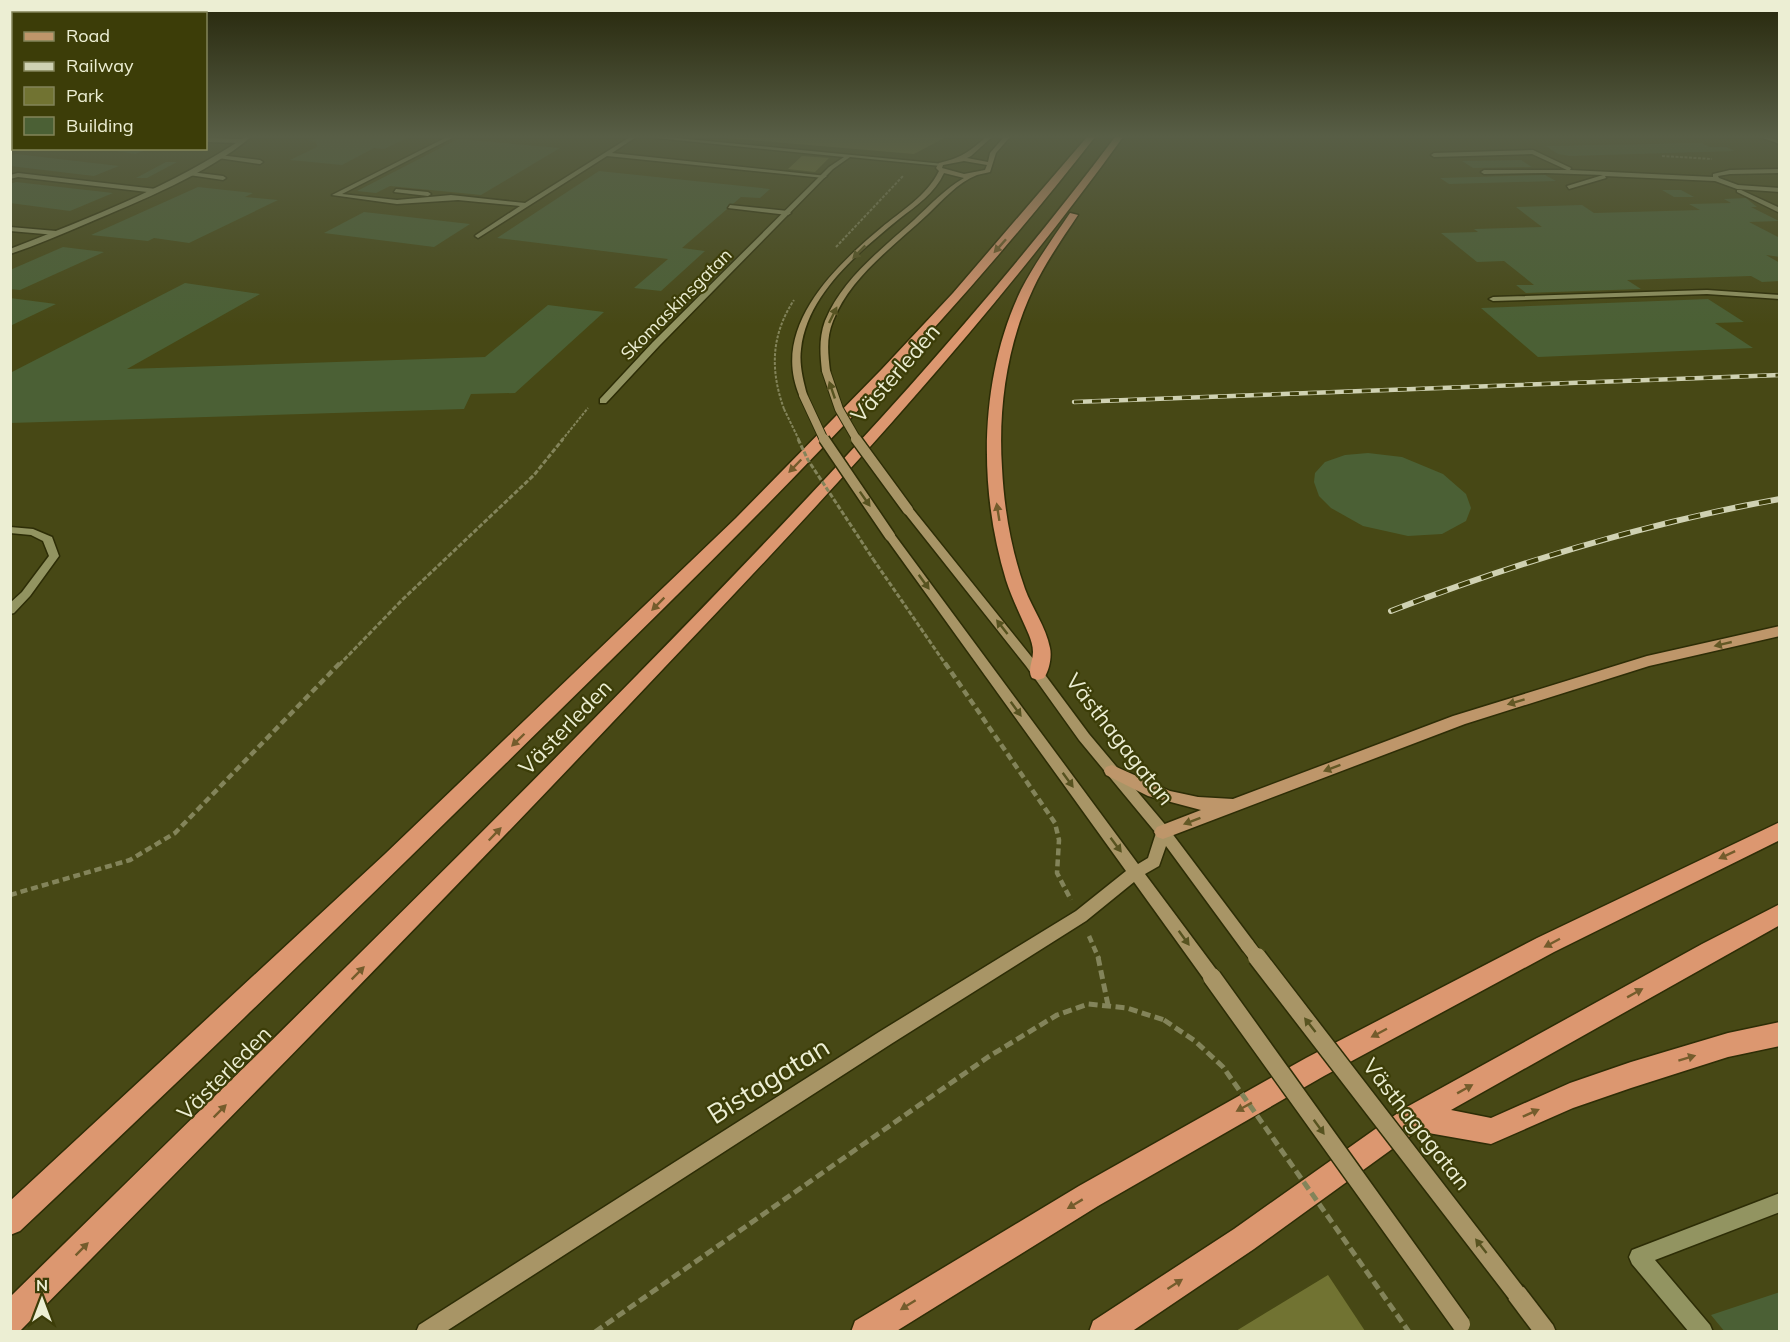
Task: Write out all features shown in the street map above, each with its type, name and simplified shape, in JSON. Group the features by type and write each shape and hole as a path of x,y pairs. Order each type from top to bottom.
{"highway":[{"name":"Västerleden","path":"10,1221 433,823 707,556 906,349 1040,200"},
{"name":"Västerleden","path":"10,1319 461,869 732,587 875,433 1073,200"},
{"path":"1038,674 1042,649 1022,602 1002,535 996,495 994,439 1001,373 1011,332 1022,300 1035,273 1074,214 1068,206"},
{"path":"866,1332 987,1256 1121,1177 1350,1048 1639,898 1779,830"},
{"path":"1104,1332 1244,1239 1414,1117 1779,914"},
{"path":"1414,1117 1491,1131 1570,1096 1631,1075 1728,1045 1779,1034"}],"main road":[{"path":"917,200 873,238 821,292 806,317 800,335 797,365 803,395 827,446 1464,1328"},
{"name":"Västhagagatan","path":"940,200 871,263 834,311 823,340 826,371 837,405 883,478 1038,674 1084,737 1163,832 1248,946 1546,1332"},
{"path":"1163,832 1470,716 1647,661 1779,630"},
{"path":"1113,771 1137,786 1181,801 1217,805 1239,803"},
{"name":"Bistagatan","path":"426,1332 895,1031 1081,916 1136,872 1154,862 1163,832"}],"street":[{"path":"10,252 135,200"},
{"path":"376,200 397,202 433,200"},
{"path":"473,200 526,205"},
{"path":"478,236 534,200"},
{"name":"Skomaskinsgatan","path":"603,401 656,344 801,200"},
{"path":"1756,200 1779,211"},
{"path":"730,207 788,213"},
{"path":"10,229 56,233"},
{"path":"1493,299 1707,292 1779,297"},
{"path":"10,530 33,532 48,538 54,556 26,594 10,610"},
{"path":"1703,1332 1639,1257 1779,1202"}],"path":[{"path":"836,247 881,200"},
{"path":"10,895 130,860 175,833 402,600 534,475 584,411 593,402 603,401"},
{"path":"784,409 808,460 873,559 1055,823 1059,840 1057,873 1060,882"},
{"path":"1101,963 1108,1005"},
{"path":"595,1332 988,1057 1057,1015 1088,1004 1127,1008 1164,1020 1185,1031 1206,1048 1223,1066 1409,1332"}],"green space":[{"path":"1328,1275 1365,1331 1236,1331"}],"building":[{"path":"10,200 97,200 70,211 10,203"},
{"path":"170,200 278,200 189,243 154,238 148,241 91,235"},
{"path":"555,200 738,200 682,248 705,251 661,291 634,288 668,259 497,238"},
{"path":"1725,200 1748,200 1757,207 1751,207 1779,221 1749,222 1780,238 1780,257 1766,255 1780,263 1780,281 1762,282 1751,276 1627,280 1641,289 1526,293 1516,285 1534,285 1504,261 1477,262 1441,233 1478,232 1474,229 1542,227 1516,207 1582,205 1594,213 1700,210 1689,204 1731,203"},
{"path":"364,212 470,224 434,247 324,233"},
{"path":"63,247 104,252 20,290 10,289 10,270"},
{"path":"185,283 260,294 127,369 485,357 548,305 604,312 515,393 471,394 464,409 10,423 10,373"},
{"path":"10,298 56,304 10,326"},
{"path":"1708,299 1744,322 1715,323 1753,348 1538,357 1481,308"},
{"path":"1368,453 1402,457 1443,474 1466,494 1471,508 1466,521 1442,534 1408,536 1363,526 1331,508 1319,496 1314,482 1315,473 1325,462 1345,455"},
{"path":"1780,1292 1780,1332 1725,1332 1711,1315"}],"railway":[{"path":"1074,402 1780,375"},
{"path":"1391,611 1487,576 1583,546 1681,520 1780,499"}]}
